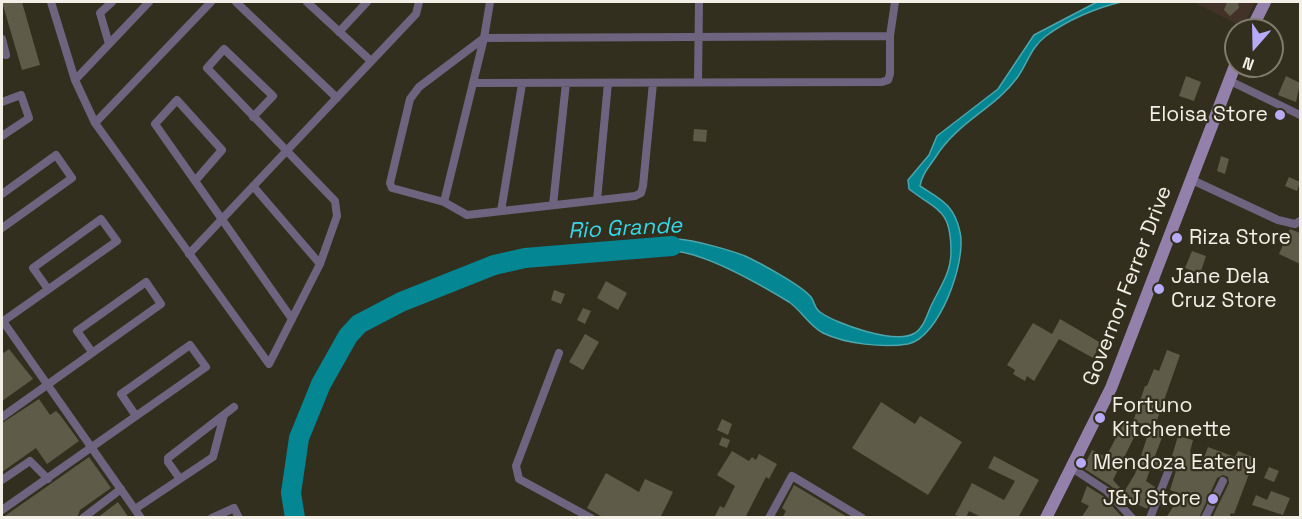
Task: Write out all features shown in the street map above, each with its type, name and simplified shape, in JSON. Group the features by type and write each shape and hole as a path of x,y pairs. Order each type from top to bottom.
{"main road":[{"path":"1257,18 1265,2"},
{"name":"Governor Ferrer Drive","path":"1046,518 1111,388 1228,80"}],"street":[{"path":"51,2 75,80 94,123 269,364 320,264 337,216 335,201 253,117 207,68 224,50 273,96 253,117"},
{"path":"109,44 100,13 112,2"},
{"path":"75,80 149,2"},
{"path":"94,123 211,2"},
{"path":"236,2 337,98"},
{"path":"308,2 371,61"},
{"path":"339,32 367,2"},
{"path":"189,254 416,14 419,2"},
{"path":"444,202 484,38 490,2"},
{"path":"698,82 699,2"},
{"path":"473,83 882,82 888,80 890,74 890,36 895,2"},
{"path":"653,83 641,193 634,196 467,215 444,202 395,191 390,183 410,99 419,87 484,38 890,36"},
{"path":"2,39 6,55"},
{"path":"1228,80 1300,116"},
{"path":"553,205 566,83"},
{"path":"597,200 608,83"},
{"path":"501,211 522,84"},
{"path":"2,102 21,95 29,117 2,136"},
{"path":"195,181 222,150 177,100 155,124 195,181 222,219 292,319"},
{"path":"2,194 56,155 72,178 2,225"},
{"path":"1190,179 1278,220 1296,224 1300,221"},
{"path":"254,186 320,264"},
{"path":"48,289 33,268 101,219 117,241 48,289 2,321 141,518"},
{"path":"2,417 161,304 146,282 77,330 92,352"},
{"path":"2,510 206,367 190,345 121,394 136,416"},
{"path":"559,353 515,473 519,479 591,518"},
{"path":"180,479 168,462 168,458 234,407"},
{"path":"135,509 213,457 224,415"},
{"path":"2,480 30,461 48,478"},
{"path":"1150,518 1172,462"},
{"path":"1072,468 1107,491 1132,518"},
{"path":"769,518 792,476 857,516"},
{"path":"1205,518 1223,482"},
{"path":"83,518 121,489"},
{"path":"213,518 234,508 239,518"}],"shaded area":[{"path":"1193,2 1255,2 1247,18 1225,18"}],"water":[{"path":"1097,2 1121,2 1072,20 1054,30 1041,41 1008,89 944,145 924,174 920,186 940,199 950,209 960,232 961,245 955,279 948,297 940,314 919,339 908,344 887,346 832,337 818,330 789,302 748,279 701,257 673,251 646,254 647,240 678,239 721,248 745,256 790,281 811,297 818,310 839,322 881,335 906,336 915,333 923,324 947,273 951,252 945,219 935,207 909,189 908,180 929,155 937,136 998,89 1034,35"}],"building":[{"path":"2,2 22,2 40,65 22,70"},
{"path":"1227,2 1238,2 1239,8 1230,16 1224,10"},
{"path":"1186,76 1201,82 1194,101 1179,96"},
{"path":"1286,76 1300,83 1296,102 1278,95"},
{"path":"694,129 707,130 706,142 693,141"},
{"path":"1221,156 1229,159 1225,174 1217,171"},
{"path":"1289,177 1300,182 1297,191 1285,186"},
{"path":"1290,229 1300,233 1300,264 1279,254"},
{"path":"1192,251 1206,256 1200,274 1185,268"},
{"path":"606,281 627,293 618,310 597,298"},
{"path":"554,290 565,294 561,304 551,300"},
{"path":"583,308 591,311 585,324 577,320"},
{"path":"1060,319 1101,343 1093,358 1059,339 1034,381 1027,376 1025,381 1013,374 1015,370 1007,365 1033,323 1052,334"},
{"path":"585,334 599,342 583,370 569,362"},
{"path":"9,349 33,379 2,401 2,354"},
{"path":"1167,350 1180,355 1156,423 1166,427 1155,456 1166,460 1162,471 1151,467 1146,481 1155,487 1147,509 1131,501 1128,504 1111,486 1083,468 1092,450 1106,457 1124,422 1132,425 1145,386 1154,369 1159,371","holes":["1141,423 1150,428 1135,474 1124,492 1113,480"]},
{"path":"39,399 50,415 56,411 60,415 79,441 47,464 36,448 2,472 2,423"},
{"path":"881,402 915,424 920,416 962,442 928,495 852,448"},
{"path":"722,419 732,424 728,435 717,430"},
{"path":"1178,436 1193,440 1190,452 1204,458 1208,447 1235,457 1238,451 1255,458 1234,514 1231,513 1229,518 1212,518 1229,483 1228,477 1223,475 1217,478 1199,518 1166,518 1181,494 1170,490 1178,464 1177,459 1172,456"},
{"path":"722,437 730,440 727,448 719,445"},
{"path":"732,451 749,461 752,457 756,460 759,454 777,464 769,479 766,477 745,518 714,518 720,506 724,508 735,486 717,475"},
{"path":"994,456 1039,480 1018,518 983,518 969,511 966,518 955,515 972,483 1004,500 1015,481 988,468"},
{"path":"89,457 111,488 80,510 77,518 2,518"},
{"path":"1269,467 1279,471 1274,482 1264,478"},
{"path":"606,473 639,492 645,479 673,492 660,518 604,518 587,508"},
{"path":"794,485 849,518 782,518 786,511 782,508"},
{"path":"1087,486 1103,496 1123,518 1081,518 1089,506 1081,502"},
{"path":"1271,491 1290,498 1283,515 1252,505 1256,495 1267,500"},
{"path":"118,502 129,518 97,518"}],"waterway":[{"name":"Rio Grande","path":"295,518 291,493 299,438 321,384 348,336 359,324 401,302 494,265 525,258 672,246"}],"place":[{"name":"Eloisa Store","path":"1280,115"},
{"name":"Riza Store","path":"1177,238"},
{"name":"Jane Dela Cruz Store","path":"1159,289"},
{"name":"Fortuno Kitchenette","path":"1100,418"},
{"name":"Mendoza Eatery","path":"1081,463"},
{"name":"J&J Store","path":"1213,499"}]}
